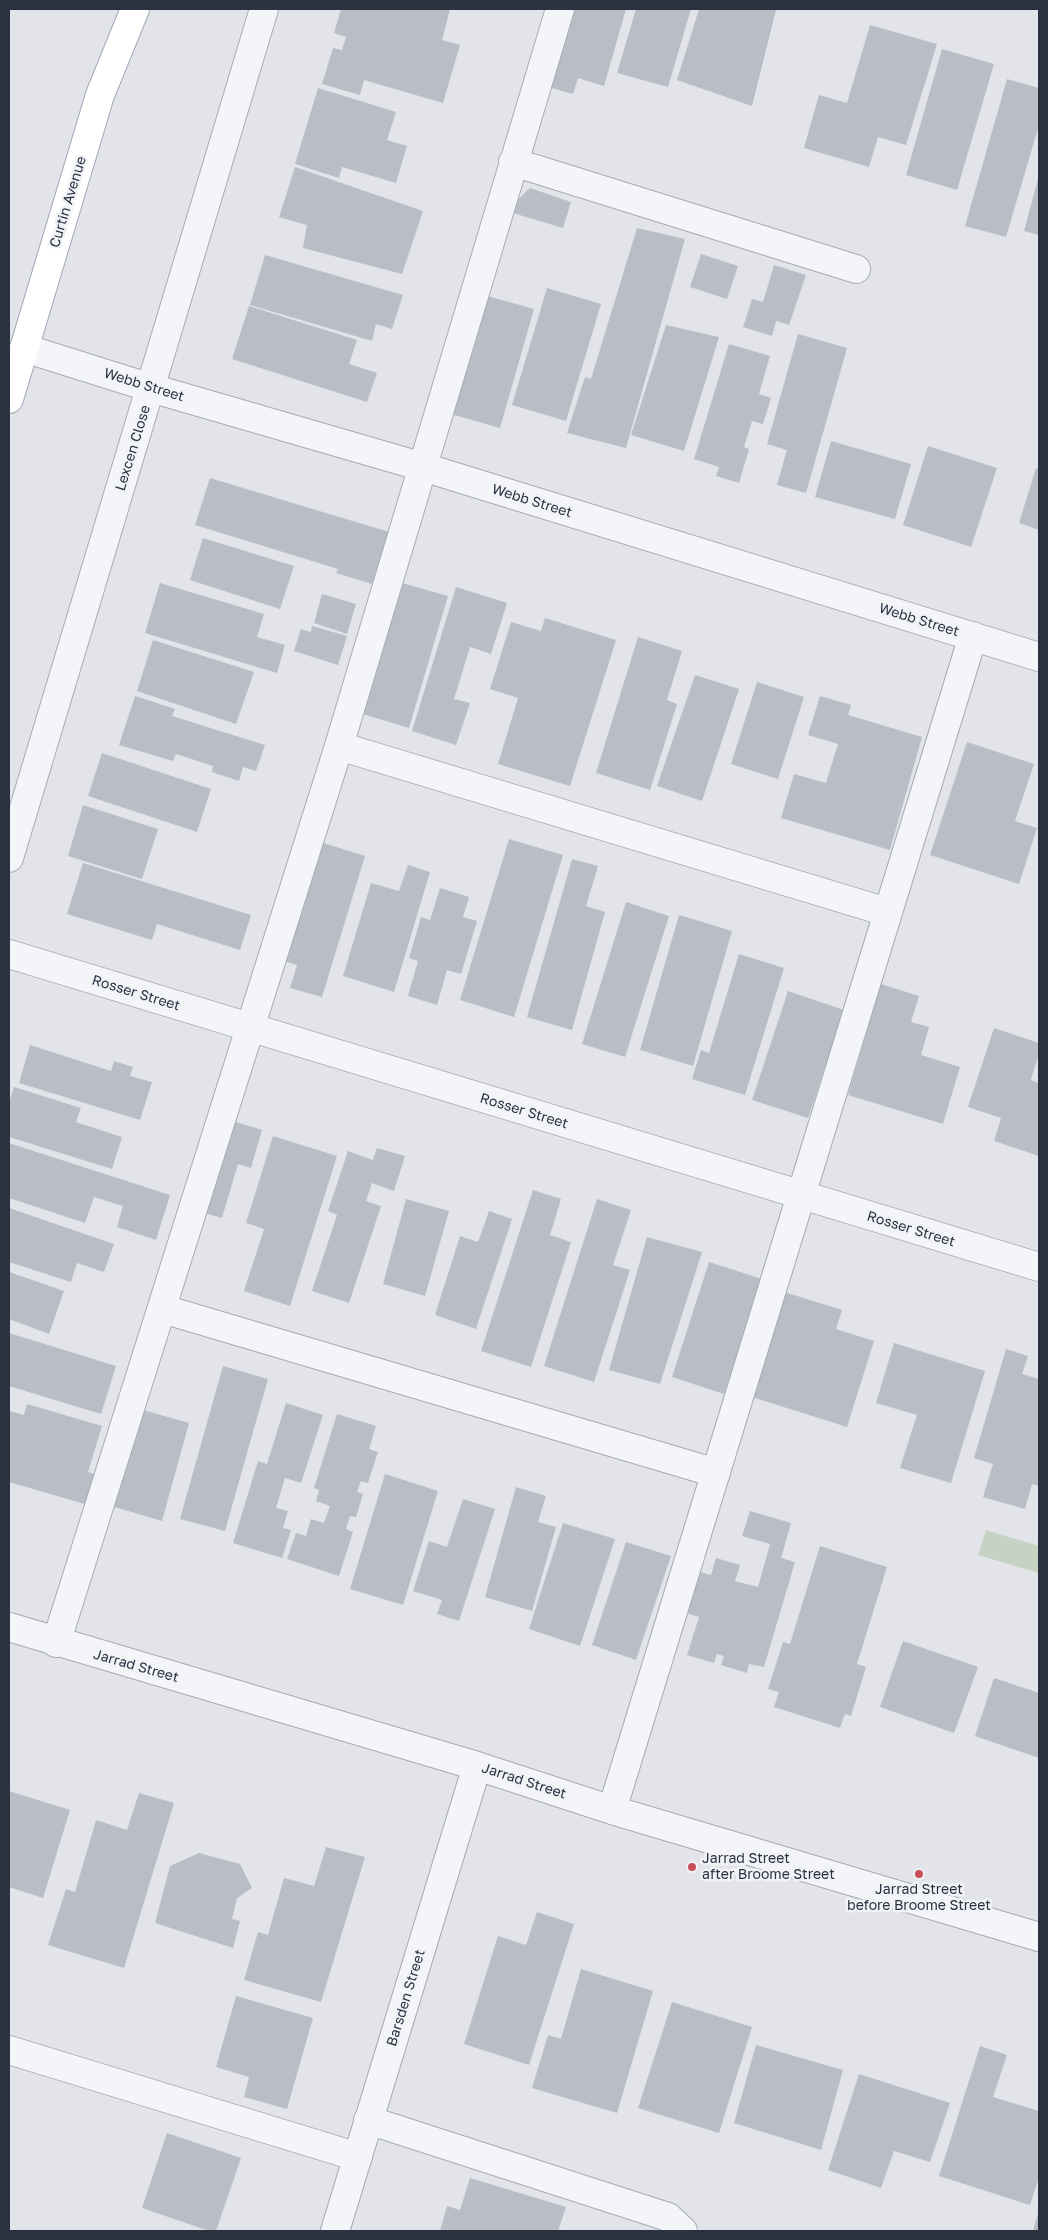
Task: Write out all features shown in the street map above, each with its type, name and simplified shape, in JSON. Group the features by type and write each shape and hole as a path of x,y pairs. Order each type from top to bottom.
{"main road":[{"name":"Curtin Avenue","path":"9,399 100,95 135,9"}],"street":[{"name":"Lexcen Close","path":"9,858 264,9"},
{"path":"56,1643 163,1309 339,746 560,9"},
{"path":"513,162 856,269"},
{"name":"Webb Street","path":"24,348 151,388 423,467 1039,657"},
{"path":"612,1810 973,636"},
{"path":"339,746 888,912"},
{"name":"Rosser Street","path":"9,954 1039,1267"},
{"path":"163,1309 716,1472"},
{"name":"Jarrad Street","path":"9,1627 56,1643 477,1766 612,1810 1039,1937"},
{"name":"Barsden Street","path":"335,2231 477,1766"},
{"path":"9,2050 358,2156"},
{"path":"368,2120 668,2217 684,2231"}],"green space":[{"path":"986,1530 1039,1546 1039,1573 978,1555"}],"building":[{"path":"341,9 450,9 442,40 460,45 443,103 364,80 360,95 322,84 333,48 342,50 346,37 334,33"},
{"path":"571,9 626,9 604,86 578,78 573,94 548,87"},
{"path":"636,9 691,9 668,87 617,73"},
{"path":"699,9 776,10 752,106 677,80"},
{"path":"870,25 937,44 906,145 878,137 869,167 804,148 819,95 847,103"},
{"path":"942,49 994,64 957,190 906,175"},
{"path":"1007,79 1039,88 1039,125 1006,237 965,226"},
{"path":"318,88 396,112 387,140 407,146 396,183 342,167 339,178 295,164"},
{"path":"295,167 423,211 402,274 303,248 307,225 279,217"},
{"path":"1039,175 1039,235 1024,231"},
{"path":"530,188 571,202 563,228 506,211"},
{"path":"637,228 685,239 626,448 567,433 585,377 591,379"},
{"path":"701,254 738,266 727,299 690,287"},
{"path":"265,255 403,295 392,329 376,324 372,341 250,305"},
{"path":"774,265 806,275 789,325 776,321 772,336 743,327 752,299 763,302"},
{"path":"547,288 601,304 566,421 512,405"},
{"path":"484,295 534,309 500,428 444,412"},
{"path":"249,306 357,340 349,364 377,373 367,402 232,359"},
{"path":"666,325 719,337 684,451 631,435"},
{"path":"798,334 847,348 806,493 777,485 787,450 767,444"},
{"path":"729,344 770,356 759,394 771,398 763,424 752,421 744,447 749,449 739,483 716,476 719,467 694,459"},
{"path":"831,441 911,464 895,519 815,497"},
{"path":"928,446 997,468 971,547 903,525"},
{"path":"1036,468 1039,469 1039,530 1019,523"},
{"path":"210,478 389,532 372,584 336,573 338,569 195,525"},
{"path":"203,538 294,566 280,609 190,580"},
{"path":"395,581 448,596 409,728 356,712"},
{"path":"160,583 264,614 257,637 285,645 277,673 145,633"},
{"path":"456,587 507,603 491,654 470,647 454,699 470,703 456,745 412,731"},
{"path":"322,594 356,604 347,634 314,623"},
{"path":"545,618 616,640 570,786 498,764 518,698 490,689 511,622 541,631"},
{"path":"312,626 347,636 338,665 294,651 301,629 311,632"},
{"path":"638,637 682,651 667,700 677,704 650,790 596,773"},
{"path":"153,640 254,672 236,724 137,691"},
{"path":"695,675 739,689 702,801 657,786"},
{"path":"757,682 804,697 778,779 731,764"},
{"path":"135,696 175,709 172,716 265,745 256,771 243,767 239,781 212,772 213,766 176,754 173,761 119,745"},
{"path":"820,696 851,705 848,715 922,737 890,850 781,818 794,774 826,783 838,744 808,735"},
{"path":"967,742 1034,764 1015,821 1037,828 1019,884 930,855"},
{"path":"102,753 211,789 197,832 88,796"},
{"path":"83,805 158,829 142,879 68,856"},
{"path":"509,839 563,855 514,1017 460,1000"},
{"path":"314,840 365,856 322,997 290,988 297,965 278,959"},
{"path":"572,859 598,866 586,906 605,912 572,1030 527,1017"},
{"path":"83,863 251,915 240,950 157,924 152,940 67,914"},
{"path":"408,865 430,872 394,992 343,976 371,883 399,891"},
{"path":"440,888 469,897 463,917 477,921 461,974 447,970 437,1005 408,996 418,961 409,958 421,917 430,920"},
{"path":"626,902 669,916 625,1057 582,1044"},
{"path":"679,915 732,931 693,1066 640,1050"},
{"path":"739,954 784,968 745,1095 692,1079 701,1050 709,1053"},
{"path":"881,984 919,996 911,1022 929,1027 921,1055 960,1067 943,1124 848,1095"},
{"path":"788,991 844,1010 808,1118 752,1100"},
{"path":"994,1028 1039,1043 1039,1053 1031,1080 1039,1083 1039,1156 994,1141 1001,1118 968,1107"},
{"path":"30,1045 111,1071 114,1061 133,1067 130,1076 152,1082 140,1120 19,1083"},
{"path":"14,1087 81,1108 76,1122 122,1137 112,1169 9,1137 9,1103"},
{"path":"229,1120 262,1130 251,1168 238,1164 222,1218 201,1212"},
{"path":"273,1136 337,1156 290,1306 244,1291 264,1229 246,1223"},
{"path":"9,1143 170,1195 156,1240 117,1227 123,1206 94,1197 85,1223 9,1198"},
{"path":"377,1148 405,1156 394,1191 372,1183 366,1201 381,1206 349,1303 312,1291 337,1215 328,1211 348,1151 373,1160"},
{"path":"533,1190 561,1199 550,1235 571,1242 531,1367 481,1351"},
{"path":"406,1199 449,1211 425,1296 383,1284"},
{"path":"597,1199 631,1210 613,1265 630,1270 594,1382 544,1366"},
{"path":"9,1208 114,1244 104,1272 77,1263 71,1282 9,1262"},
{"path":"489,1211 512,1219 476,1329 435,1315 460,1236 478,1242"},
{"path":"647,1237 702,1252 660,1384 609,1370"},
{"path":"709,1262 762,1279 724,1394 672,1377"},
{"path":"9,1272 64,1291 49,1334 9,1319"},
{"path":"778,1290 842,1310 836,1329 874,1341 847,1427 752,1397"},
{"path":"9,1333 116,1366 101,1414 9,1386"},
{"path":"894,1343 985,1371 951,1483 900,1468 917,1415 876,1403"},
{"path":"1006,1349 1028,1356 1022,1374 1039,1379 1039,1486 1032,1484 1025,1509 983,1497 993,1464 974,1458"},
{"path":"223,1366 268,1379 225,1531 180,1519"},
{"path":"286,1403 323,1415 301,1483 285,1478 276,1508 288,1511 283,1528 291,1530 282,1558 233,1543 258,1461 267,1464"},
{"path":"27,1404 102,1426 88,1472 97,1475 88,1505 9,1482 9,1411 24,1415"},
{"path":"136,1408 189,1423 162,1521 108,1505"},
{"path":"337,1414 376,1426 369,1449 378,1452 368,1483 361,1481 357,1492 363,1494 356,1517 350,1516 346,1529 353,1532 339,1576 287,1559 296,1533 306,1536 311,1519 324,1523 330,1506 316,1501 319,1490 314,1488"},
{"path":"385,1474 438,1491 403,1605 350,1589"},
{"path":"516,1487 546,1496 538,1522 556,1527 532,1611 485,1597"},
{"path":"463,1499 495,1509 459,1621 437,1614 442,1600 413,1591 429,1541 447,1547"},
{"path":"750,1511 791,1523 781,1558 795,1562 764,1667 749,1664 747,1673 721,1665 724,1656 717,1654 714,1663 687,1655 699,1617 684,1612 696,1571 711,1575 716,1558 740,1565 735,1581 758,1587 770,1544 742,1536"},
{"path":"563,1523 615,1539 580,1646 529,1629"},
{"path":"626,1542 671,1556 636,1660 592,1645"},
{"path":"820,1546 887,1567 857,1664 866,1667 851,1716 845,1714 840,1728 774,1707 779,1692 768,1689 783,1642 790,1644"},
{"path":"903,1641 978,1667 954,1733 880,1707"},
{"path":"994,1678 1039,1693 1039,1758 975,1736"},
{"path":"9,1791 70,1810 43,1898 9,1887"},
{"path":"139,1793 174,1803 124,1968 48,1945 66,1889 75,1892 96,1820 127,1830"},
{"path":"326,1847 365,1857 321,2002 244,1980 258,1932 268,1935 284,1878 314,1886"},
{"path":"199,1853 240,1864 252,1888 237,1898 232,1919 240,1921 233,1948 155,1923 170,1866"},
{"path":"537,1912 574,1924 529,2065 464,2044 498,1936 526,1945"},
{"path":"581,1969 653,1991 617,2113 532,2088 548,2035 561,2039"},
{"path":"236,1996 313,2018 287,2109 244,2097 249,2077 216,2067"},
{"path":"672,2002 752,2027 719,2133 638,2108"},
{"path":"756,2045 843,2070 821,2150 734,2123"},
{"path":"980,2046 1007,2055 993,2097 1039,2111 1039,2177 1030,2205 939,2176"},
{"path":"859,2074 950,2103 930,2162 894,2151 881,2188 828,2170"},
{"path":"167,2133 241,2158 216,2231 209,2231 142,2208"},
{"path":"470,2178 566,2207 558,2231 440,2231 447,2206 460,2210"},
{"path":"1039,2210 1039,2231 1033,2231"}],"place":[{"name":"Jarrad Street after Broome Street","path":"692,1867"},
{"name":"Jarrad Street before Broome Street","path":"919,1874"}]}
